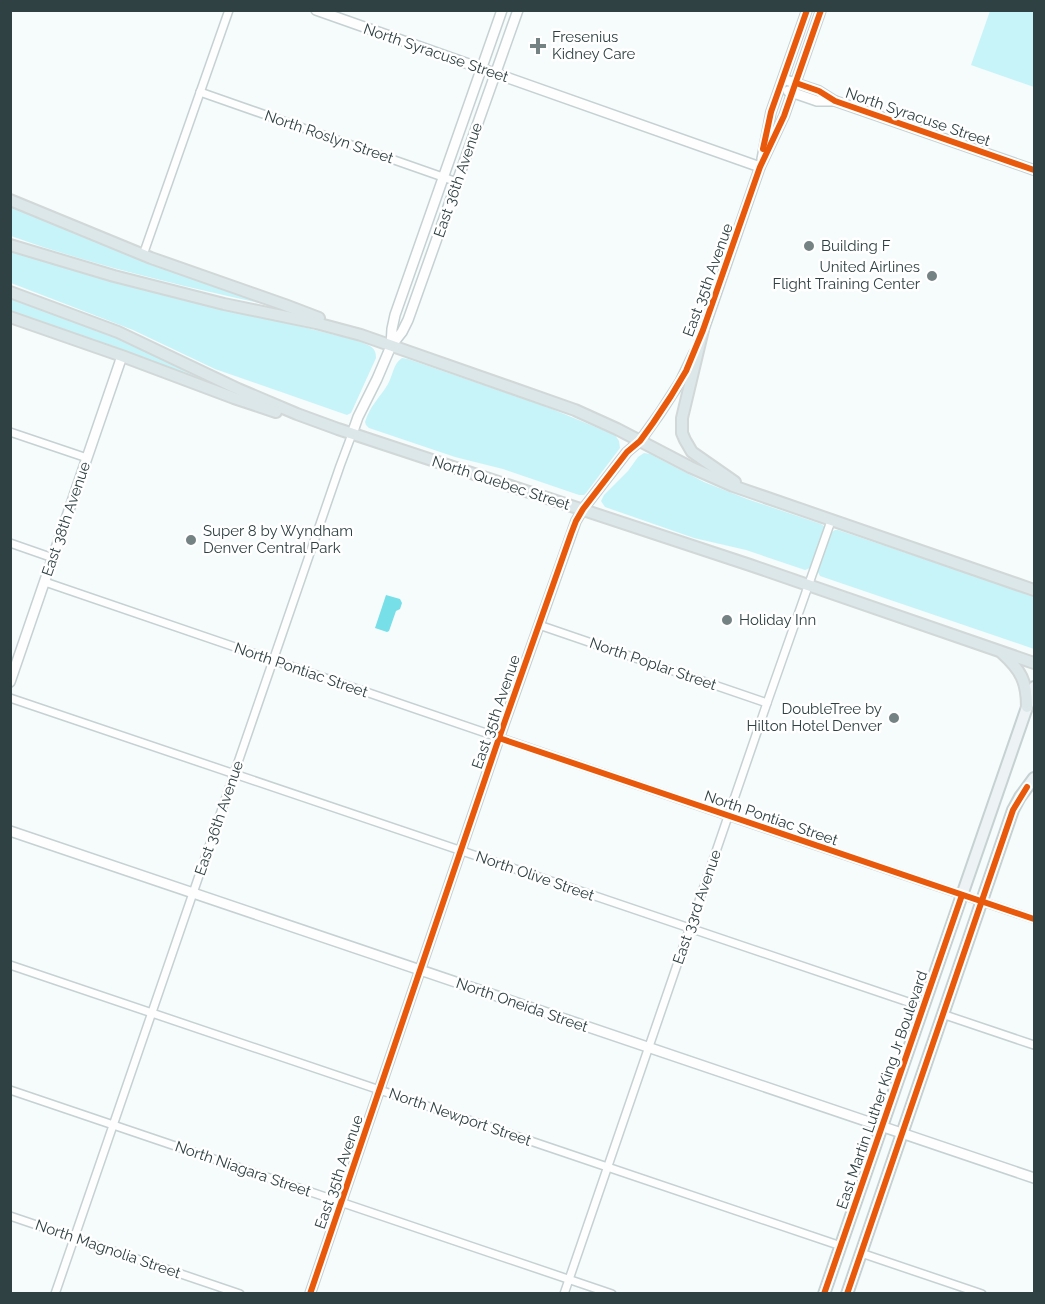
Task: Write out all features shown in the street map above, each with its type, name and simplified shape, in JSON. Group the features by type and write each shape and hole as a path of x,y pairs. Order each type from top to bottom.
{"main road":[{"path":"10,200 143,255 285,305 391,346 567,407 699,471 747,491 1035,590"},
{"path":"10,245 114,276 361,335"},
{"name":"North Quebec Street","path":"10,292 118,332 232,386 297,414 352,434 583,509 1035,663"},
{"path":"10,317 262,408 297,414"},
{"path":"703,330 682,418 682,433 692,452 747,491"},
{"path":"1010,582 1035,584"},
{"path":"999,651 1020,672 1026,691 1027,707"},
{"name":"East Martin Luther King Jr Boulevard","path":"824,1293 1035,687"},
{"path":"847,1293 1013,810 1031,789 1035,778"}],"street":[{"path":"143,255 229,10"},
{"name":"North Syracuse Street","path":"316,10 760,167"},
{"name":"East 36th Avenue","path":"391,346 395,315 502,10"},
{"name":"East 36th Avenue","path":"55,1293 358,417 391,346 408,320 518,10"},
{"name":"East 35th Avenue","path":"760,167 767,129 807,10"},
{"name":"East 35th Avenue","path":"310,1293 499,738 576,521 627,452 640,441 680,382 692,359 760,167 776,137 794,88 820,10"},
{"name":"North Syracuse Street","path":"782,83 817,101 835,101 1035,170"},
{"name":"North Roslyn Street","path":"200,92 457,182"},
{"name":"East 38th Avenue","path":"10,682 14,660 45,582 122,356"},
{"path":"10,432 87,458"},
{"name":"East 33rd Avenue","path":"564,1293 831,520"},
{"path":"10,543 53,558"},
{"name":"North Pontiac Street","path":"45,582 1035,919"},
{"name":"North Poplar Street","path":"539,625 767,703"},
{"name":"North Olive Street","path":"10,698 923,1007"},
{"name":"North Oneida Street","path":"10,831 1035,1178"},
{"name":"North Newport Street","path":"10,965 840,1246"},
{"path":"942,1014 1035,1045"},
{"name":"North Niagara Street","path":"10,1090 612,1293"},
{"name":"North Magnolia Street","path":"10,1216 240,1293"},
{"path":"861,1253 982,1293"}],"shaded area":[{"path":"990,11 1034,11 1034,87 971,65"},
{"path":"10,204 270,302 268,305 139,275 11,236"},
{"path":"11,250 66,268 180,299 351,339 372,347 376,358 351,413 347,415 215,369 133,330 11,283"},
{"path":"11,299 136,346 199,378 11,312"},
{"path":"402,358 547,407 615,435 620,448 586,493 579,495 369,428 365,422 367,416"},
{"path":"644,453 704,482 824,526 810,568 805,570 746,550 694,538 605,507 601,501 604,495"},
{"path":"835,530 1034,596 1034,649 820,576 818,569 832,532"}],"water":[{"path":"386,595 400,599 402,603 387,632 375,628"}],"cycle path":[{"path":"763,149 771,112 807,10"},
{"path":"310,1294 499,738 576,521 627,452 640,441 686,371 703,330 760,167 784,116 821,10"},
{"path":"796,83 819,91 835,101 1034,170"},
{"path":"499,738 1034,919"},
{"path":"847,1294 1013,810 1027,787"},
{"path":"824,1294 962,895"}],"place":[{"name":"Fresenius Kidney Care","path":"538,46"},
{"name":"Building F","path":"809,246"},
{"name":"United Airlines Flight Training Center","path":"932,276"},
{"name":"Super 8 by Wyndham Denver Central Park","path":"191,540"},
{"name":"Holiday Inn","path":"727,620"},
{"name":"DoubleTree by Hilton Hotel Denver","path":"894,718"}]}
